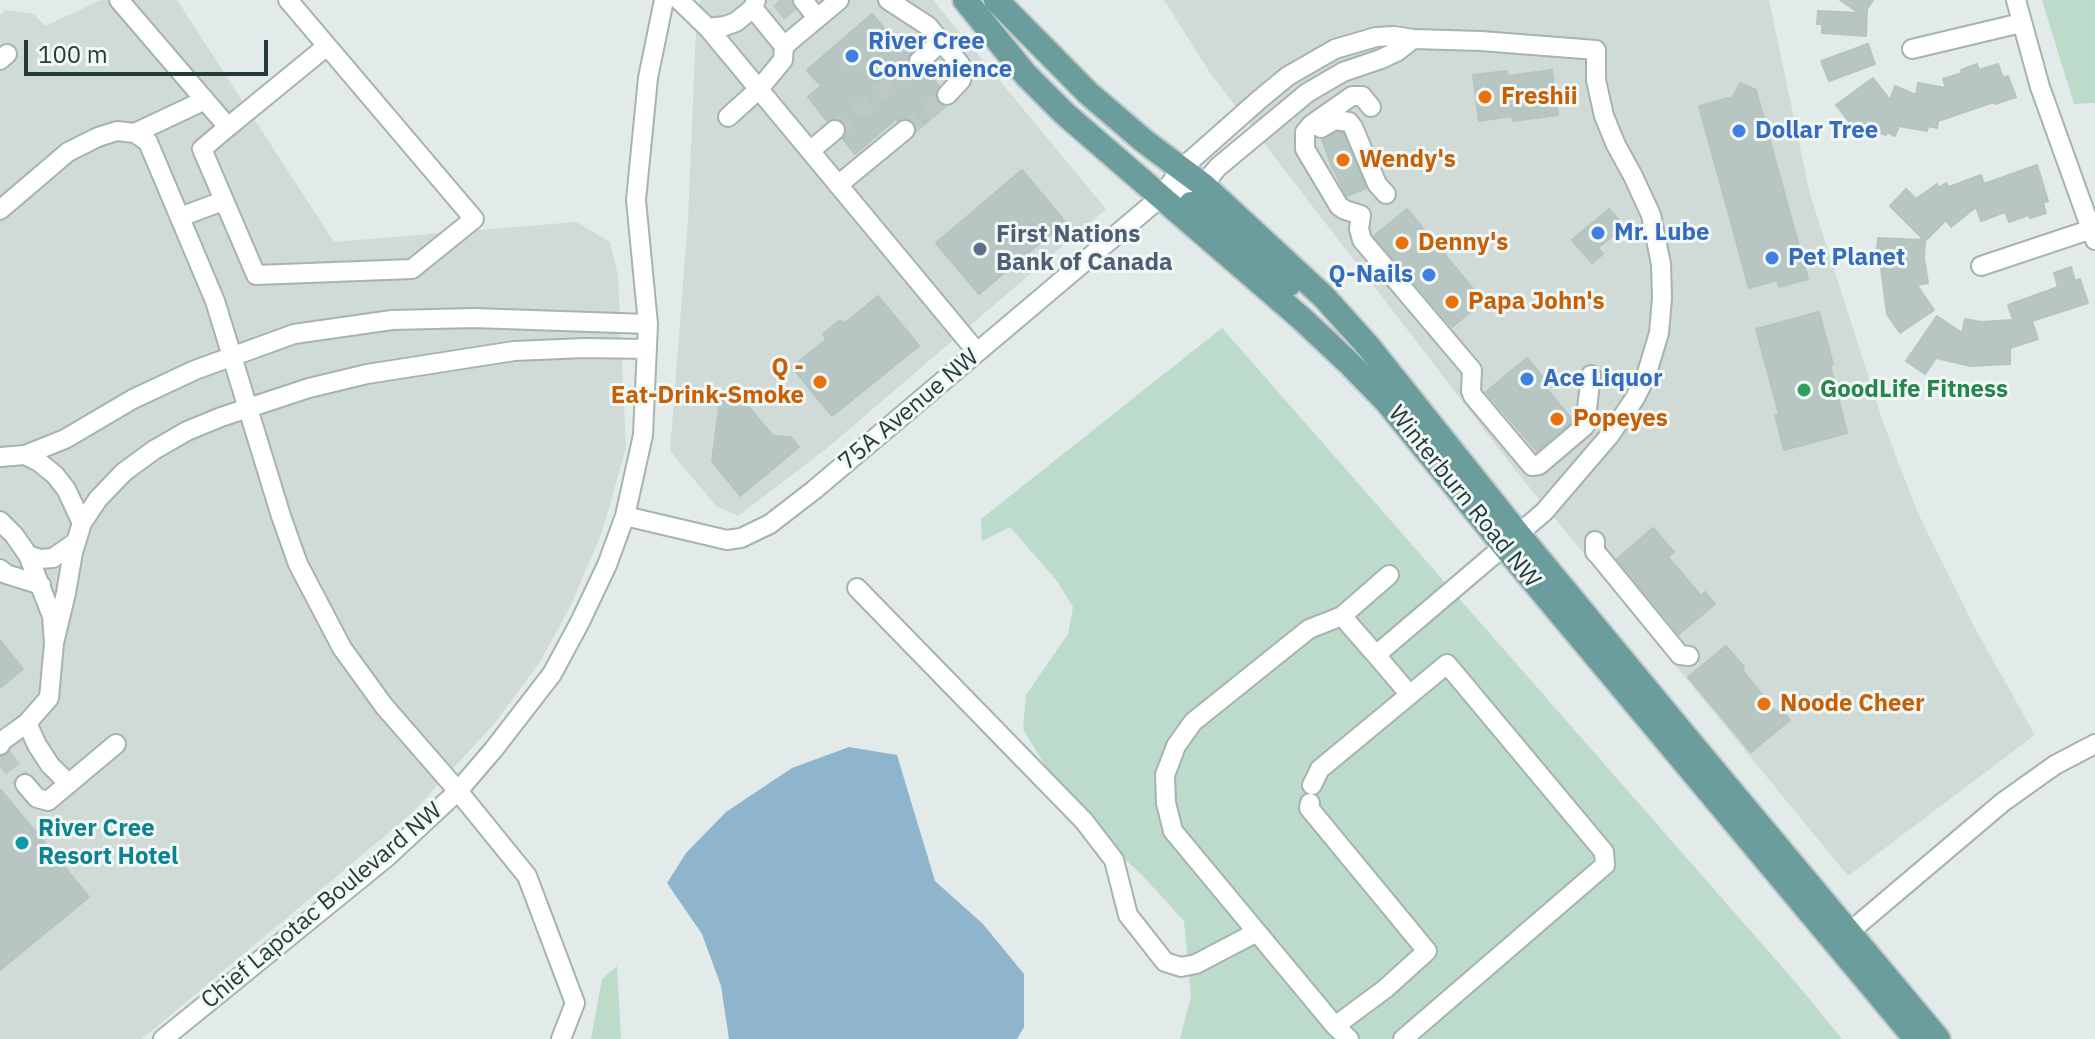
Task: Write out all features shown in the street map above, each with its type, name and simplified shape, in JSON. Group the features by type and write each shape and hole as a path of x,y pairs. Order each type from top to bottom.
{"main road":[{"name":"Winterburn Road NW","path":"965,0 1026,75 1065,114 1301,318 1387,402 1511,540 1842,938 1916,1039"},
{"name":"Winterburn Road NW","path":"996,0 1088,93 1144,141 1203,185 1324,297 1368,346 1511,540"},
{"path":"1161,197 1189,203 1219,224 1323,313 1368,346"},
{"name":"Winterburn Road NW","path":"1842,938 1938,1039"}],"street":[{"path":"119,0 228,127"},
{"path":"288,0 474,219 412,269 256,275 202,149 327,46"},
{"name":"Chief Lapotac Boulevard NW","path":"163,1039 387,857 458,791 552,674 580,622 625,516 643,435 648,324 636,200 648,78 664,0"},
{"path":"679,0 708,28 977,352"},
{"path":"1981,266 2094,233 2040,87 2016,0"},
{"path":"708,28 736,22 754,4 784,46"},
{"path":"895,4 928,26 960,64 963,72 961,80 947,95"},
{"path":"728,117 759,89 783,60 784,46 816,10"},
{"path":"1912,49 2021,23"},
{"path":"1161,197 1181,169 1260,99 1288,76 1335,49 1376,37 1394,36 1596,50 1596,80 1604,116 1645,202 1658,246 1662,285 1660,322 1653,354 1640,387 1623,417 1552,504 1376,655"},
{"path":"1161,197 1203,185 1218,167 1307,93 1343,72 1398,51 1413,39"},
{"path":"919,61 942,42"},
{"path":"1371,107 1362,96 1352,96 1312,124 1305,132 1305,149 1339,206 1361,215 1359,229 1362,240 1472,370 1473,396 1532,466 1539,465 1585,426 1591,375"},
{"path":"135,133 205,100"},
{"path":"1331,193 1331,179 1312,144 1319,130 1331,121 1340,119 1353,127 1377,184 1386,194"},
{"path":"810,151 835,130"},
{"path":"838,185 905,130"},
{"path":"0,210 68,152 98,137 117,131 135,133 148,142 215,301 298,564 342,648 384,706 527,876 575,1003 561,1039"},
{"name":"75A Avenue NW","path":"625,516 727,540 741,538 770,524 1161,197"},
{"path":"180,217 223,201"},
{"path":"8,458 65,439 133,399 195,370 294,334 392,320 474,318 648,324"},
{"path":"1,750 2,741 27,723 49,698 54,643 82,523 98,499 124,472 154,450 187,431 221,417 309,388 367,374 528,350 647,349"},
{"path":"8,458 39,462 55,475 66,489 82,523"},
{"path":"0,521 28,555 52,616 54,643"},
{"path":"1595,541 1595,552 1680,655 1689,656"},
{"path":"28,555 40,559 53,558 76,542"},
{"path":"0,569 6,574 41,585"},
{"path":"1389,575 1342,616 1309,629 1193,722 1176,746 1165,775 1166,803 1173,831 1342,1032 1427,951 1309,808 1311,794 1320,769 1447,664 1604,852 1605,865 1403,1039"},
{"path":"857,588 1084,821 1114,860 1128,915 1165,962 1181,967 1196,964 1257,932"},
{"path":"1342,616 1410,695"},
{"path":"27,723 50,765 68,783"},
{"path":"25,784 37,798 48,801 116,744"},
{"path":"1842,938 2003,802 2055,765 2095,744"}],"shaded area":[{"path":"101,0 177,0 334,242 576,222 610,242 618,276 626,448 602,532 571,605 540,662 494,724 411,814 142,1039 0,1039 0,15 5,10 34,14 45,26"},
{"path":"701,0 933,0 1106,209 826,449 738,516 716,506 670,451 688,218 697,8"},
{"path":"1164,0 1769,0 1810,194 1883,422 1917,511 1972,623 2035,735 1848,876 1516,471 1210,73"}],"green space":[{"path":"2042,0 2095,0 2095,103 2074,104"},
{"path":"1222,328 1842,1039 1180,1039 1191,996 1184,921 1140,873 1093,830 1056,784 1023,729 1026,695 1068,634 1073,607 1057,581 1010,527 982,541 981,519"},
{"path":"617,966 621,1039 591,1039 602,979"}],"water":[{"path":"849,747 897,755 935,881 983,924 1024,974 1024,1027 1017,1039 729,1039 721,986 702,934 667,883 686,853 726,812 792,768"}],"building":[{"path":"1840,0 1873,0 1867,9 1866,36 1822,33 1822,24 1817,24 1818,11 1859,13"},
{"path":"872,14 897,43 901,40 911,52 907,62 910,69 920,73 926,70 939,86 935,98 945,107 917,130 910,119 896,119 855,154 843,139 845,123 838,119 827,121 808,97 821,86 807,70"},
{"path":"1868,44 1875,64 1829,81 1821,61"},
{"path":"1977,64 1979,70 1998,64 2003,78 2008,76 2016,97 1938,121 1937,128 1928,126 1927,131 1899,126 1895,136 1854,122 1851,124 1836,105 1873,78 1890,100 1895,86 1916,95 1918,83 1946,88 1943,79"},
{"path":"1552,70 1558,115 1513,121 1512,116 1479,121 1473,75 1507,71 1508,76"},
{"path":"1740,83 1756,90 1808,279 1779,287 1777,280 1749,288 1699,106 1733,97"},
{"name":"Wendy's","path":"1337,132 1343,133 1366,188 1347,196 1322,140"},
{"path":"2037,165 2048,201 2043,203 2046,213 2009,222 2005,212 1981,221 1976,207 1951,227 1946,220 1925,241 1928,283 1917,285 1934,310 1900,333 1887,314 1880,260 1876,260 1878,238 1924,240 1890,206 1906,189 1916,199 1937,184 1939,188 1946,183 1949,187 1981,175 1984,184"},
{"path":"1022,170 1065,222 979,294 936,243"},
{"path":"1407,209 1483,301 1452,327 1374,236"},
{"name":"Mr. Lube","path":"1609,209 1624,226 1598,248 1603,254 1592,263 1572,240"},
{"path":"2071,267 2075,281 2080,279 2088,303 2032,321 2038,339 2010,348 2010,364 1971,366 1936,358 1925,374 1906,361 1937,316 1962,333 1965,319 1980,322 2013,320 2008,305 2058,287 2054,273"},
{"path":"878,296 919,346 832,416 792,367 826,340 823,334 840,320 845,323"},
{"name":"GoodLife Fitness","path":"1819,312 1847,433 1784,450 1775,415 1779,414 1756,329"},
{"path":"1527,358 1548,384 1545,387 1573,421 1537,451 1486,392"},
{"path":"734,390 773,436 791,437 799,447 740,496 712,461 720,401"},
{"path":"1653,528 1674,552 1668,557 1701,596 1705,592 1715,604 1679,634 1617,559"},
{"path":"0,640 23,669 0,688"},
{"path":"1726,646 1776,712 1781,709 1790,720 1751,752 1688,677"},
{"name":"River Cree Resort Hotel","path":"0,789 89,897 0,970"}],"tunnel":[{"path":"780,0 792,15"},
{"path":"835,130 919,61"},
{"path":"905,130 947,95"},
{"path":"2,755 25,784"}],"place":[{"name":"River Cree Convenience","path":"852,56"},
{"name":"Freshii","path":"1485,97"},
{"name":"Dollar Tree","path":"1739,131"},
{"name":"Wendy's","path":"1343,160"},
{"name":"Mr. Lube","path":"1598,233"},
{"name":"Denny's","path":"1402,243"},
{"name":"First Nations Bank of Canada","path":"980,249"},
{"name":"Pet Planet","path":"1772,258"},
{"name":"Q-Nails","path":"1429,275"},
{"name":"Papa John's","path":"1452,302"},
{"name":"Ace Liquor","path":"1527,379"},
{"name":"Q - Eat-Drink-Smoke","path":"820,382"},
{"name":"GoodLife Fitness","path":"1804,390"},
{"name":"Popeyes","path":"1557,419"},
{"name":"Noode Cheer","path":"1764,704"},
{"name":"River Cree Resort Hotel","path":"22,843"}]}
